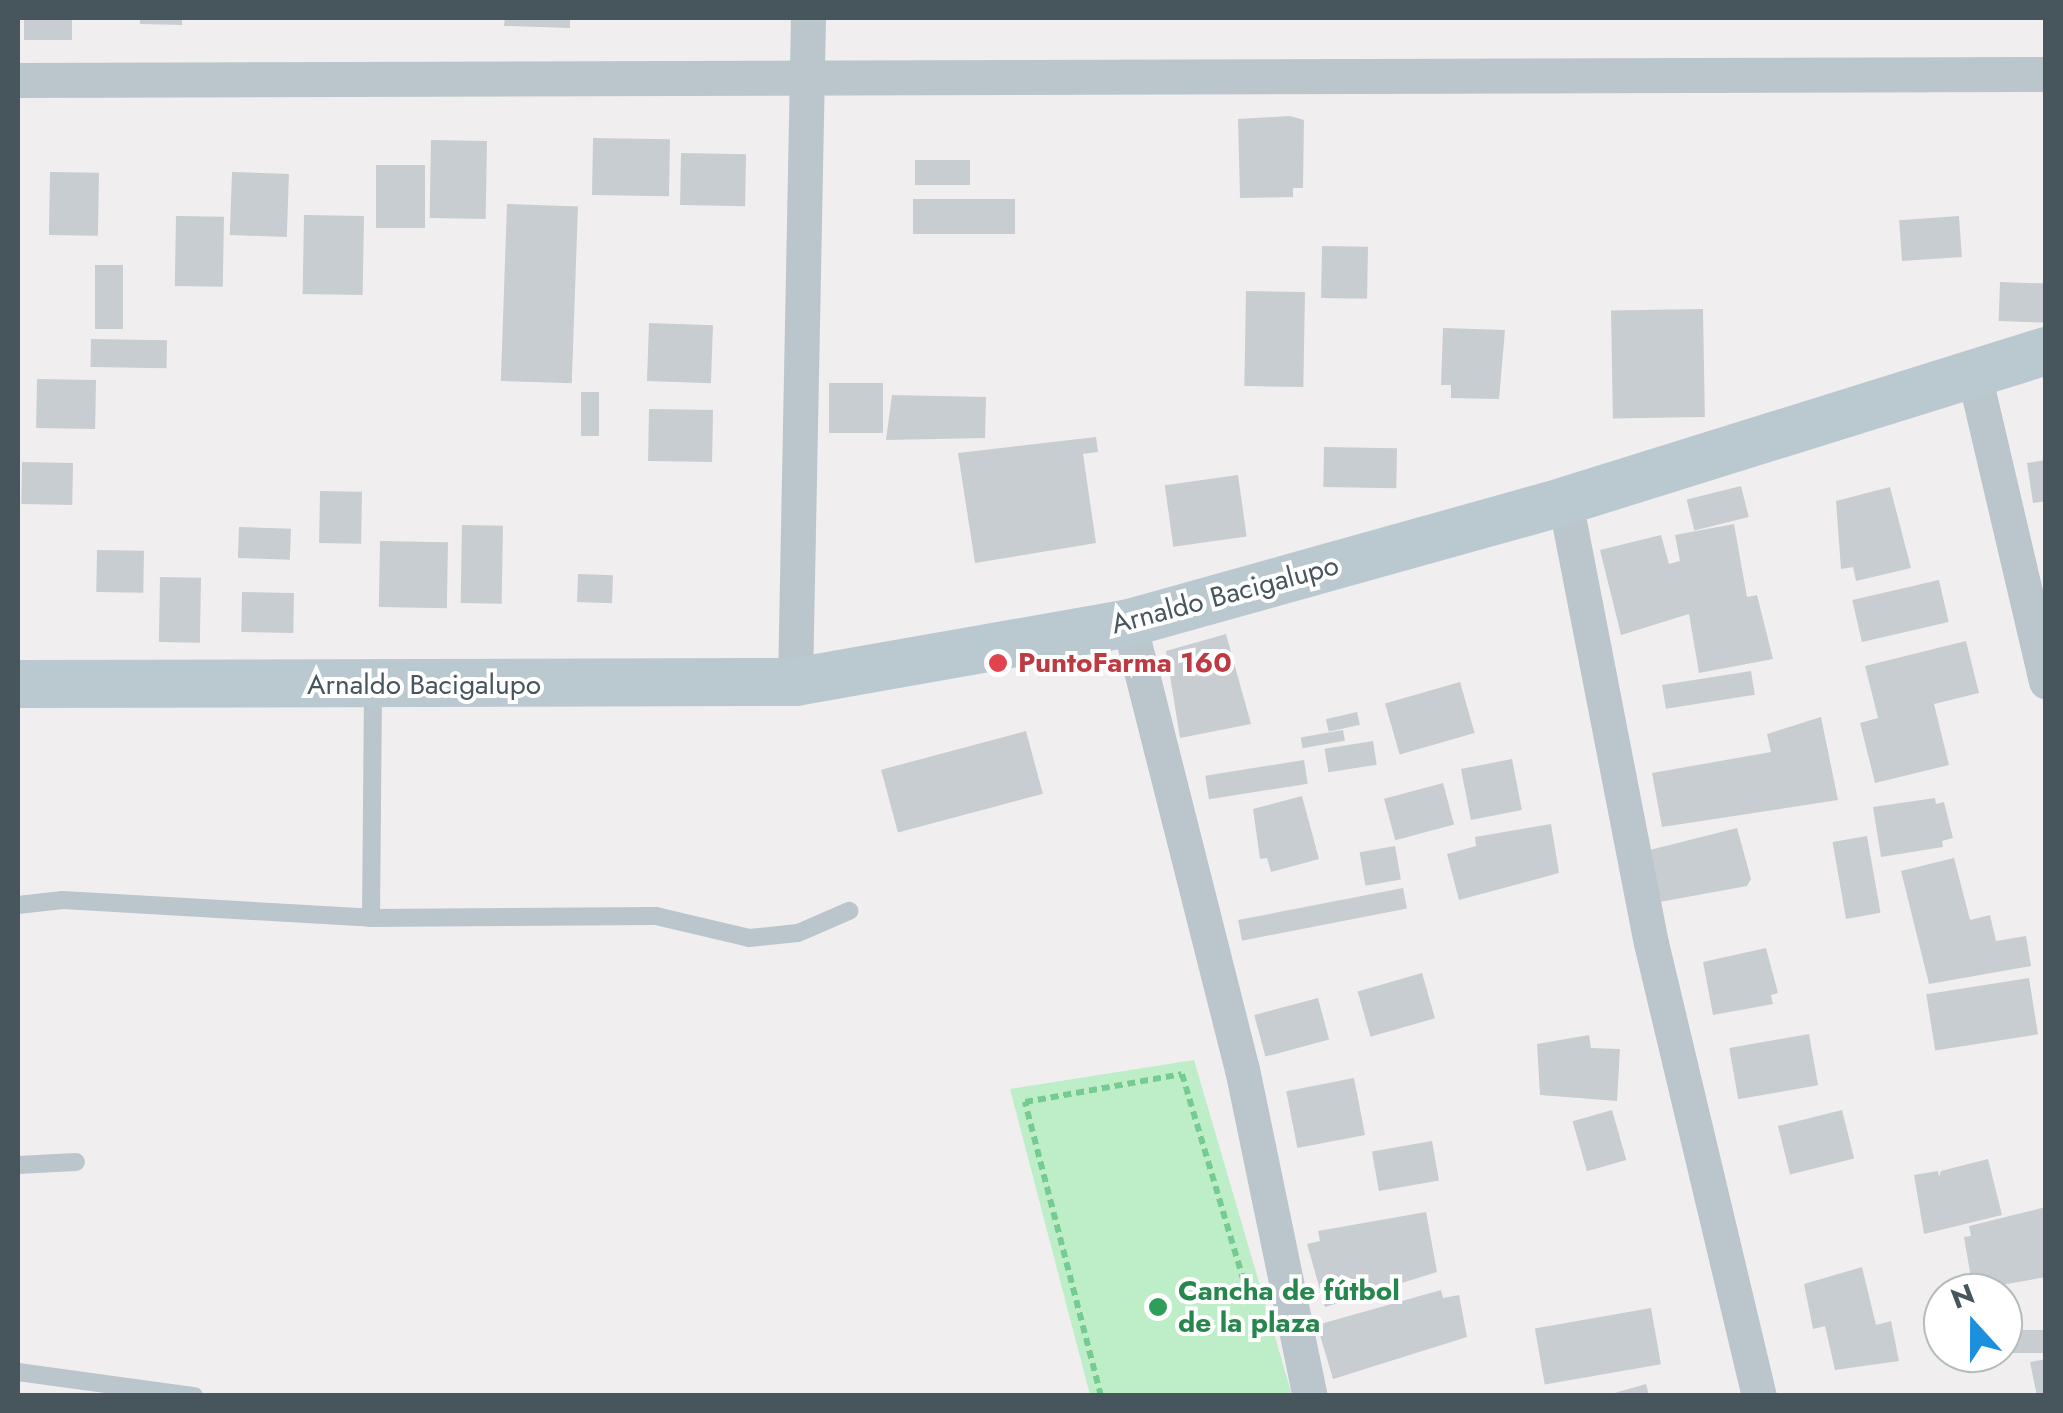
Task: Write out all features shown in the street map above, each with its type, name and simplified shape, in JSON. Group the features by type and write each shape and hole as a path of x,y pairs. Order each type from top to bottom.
{"street":[{"path":"795,682 808,18"},
{"path":"18,80 2046,74"},
{"name":"Arnaldo Bacigalupo","path":"18,684 795,682 1129,623 1565,501 1973,370 2046,351"},
{"path":"1973,370 2046,682"},
{"path":"1565,501 1651,943 1759,1396"},
{"path":"1129,623 1242,1070 1310,1396"}],"lane":[{"path":"371,918 373,685"},
{"path":"18,906 63,900 371,918 656,916 749,938 798,933 849,911"},
{"path":"18,1165 76,1162"},
{"path":"18,1372 102,1389 194,1396"}],"path":[{"path":"1101,1396 1025,1102 1182,1074 1250,1301"}],"green space":[{"path":"1194,1060 1292,1395 1090,1395 1010,1089"}],"building":[{"path":"24,18 72,18 72,40 24,40"},
{"path":"140,18 182,18 182,25 140,24"},
{"path":"505,18 570,18 570,28 504,26"},
{"path":"1290,116 1304,120 1303,188 1293,188 1293,197 1240,198 1238,119"},
{"path":"593,138 670,139 669,196 592,195"},
{"path":"431,140 487,141 486,219 430,218"},
{"path":"681,153 746,154 745,206 680,205"},
{"path":"915,160 970,160 970,185 915,185"},
{"path":"376,165 425,165 425,228 376,228"},
{"path":"50,172 99,173 98,236 49,235"},
{"path":"232,172 289,174 287,237 230,235"},
{"path":"913,199 1015,199 1015,234 913,234"},
{"path":"507,204 578,206 572,383 501,381"},
{"path":"304,215 364,216 363,295 303,294"},
{"path":"176,216 224,217 223,287 175,286"},
{"path":"1959,216 1962,257 1902,261 1899,220"},
{"path":"1322,246 1368,247 1367,299 1321,298"},
{"path":"95,265 123,265 123,329 95,329"},
{"path":"2000,282 2046,284 2045,323 1999,321"},
{"path":"1246,291 1305,292 1303,387 1244,386"},
{"path":"1703,309 1705,417 1613,419 1611,311"},
{"path":"649,323 713,325 711,383 647,381"},
{"path":"1443,328 1505,330 1499,399 1451,398 1451,385 1441,385"},
{"path":"91,339 167,340 166,368 91,367"},
{"path":"37,379 96,380 95,429 36,428"},
{"path":"829,383 883,383 883,433 829,433"},
{"path":"581,392 599,392 599,436 581,436"},
{"path":"892,395 986,397 985,438 886,440"},
{"path":"649,409 713,410 712,462 648,461"},
{"path":"1096,437 1098,452 1083,454 1096,543 975,563 958,453"},
{"path":"1324,447 1397,448 1396,488 1323,487"},
{"path":"2046,460 2046,501 2033,503 2027,463"},
{"path":"22,462 73,463 72,505 21,504"},
{"path":"1238,475 1247,536 1173,547 1165,485"},
{"path":"1741,486 1749,517 1694,531 1687,500"},
{"path":"1890,487 1911,568 1856,581 1853,567 1841,569 1836,501"},
{"path":"320,491 362,492 361,544 319,543"},
{"path":"1734,524 1747,597 1757,595 1773,659 1699,673 1689,614 1621,635 1600,550 1661,535 1669,564 1680,561 1675,535"},
{"path":"462,525 503,526 502,604 461,603"},
{"path":"239,527 291,529 290,560 238,558"},
{"path":"380,541 448,542 447,608 379,607"},
{"path":"97,550 144,551 143,593 96,592"},
{"path":"578,574 613,575 612,603 577,602"},
{"path":"160,577 201,578 200,643 159,642"},
{"path":"1939,580 1949,622 1862,642 1852,600"},
{"path":"242,592 294,593 293,633 241,632"},
{"path":"1226,634 1251,724 1180,738 1166,651"},
{"path":"1966,641 1979,693 1934,704 1949,765 1875,783 1860,723 1878,718 1865,666"},
{"path":"1751,671 1755,695 1666,709 1662,685"},
{"path":"1460,682 1475,733 1400,754 1385,703"},
{"path":"1357,712 1360,725 1329,732 1326,719"},
{"path":"1821,717 1838,800 1662,827 1652,773 1771,752 1767,734"},
{"path":"1343,730 1345,741 1303,748 1301,737"},
{"path":"1026,731 1043,794 898,833 881,770"},
{"path":"1373,741 1377,765 1328,772 1325,749"},
{"path":"1512,759 1522,810 1471,820 1461,769"},
{"path":"1304,760 1308,784 1209,799 1205,776"},
{"path":"1443,783 1454,825 1395,840 1384,799"},
{"path":"1302,796 1319,859 1271,872 1267,858 1260,859 1253,809"},
{"path":"1935,798 1936,804 1944,802 1953,838 1942,841 1943,847 1881,857 1873,807"},
{"path":"1551,824 1559,873 1459,900 1447,854 1476,846 1475,837"},
{"path":"1737,828 1751,879 1747,886 1654,903 1642,852"},
{"path":"1867,836 1881,913 1846,919 1833,842"},
{"path":"1395,846 1401,879 1365,886 1360,852"},
{"path":"1954,858 1970,920 1990,915 1996,941 2026,936 2031,966 1929,984 1901,871"},
{"path":"1403,888 1407,909 1242,941 1238,920"},
{"path":"1766,948 1778,993 1771,995 1773,1004 1713,1015 1703,962"},
{"path":"1422,973 1435,1018 1371,1037 1358,991"},
{"path":"2029,978 2038,1034 1935,1051 1926,994"},
{"path":"1318,998 1329,1040 1265,1057 1254,1015"},
{"path":"1809,1034 1818,1085 1738,1099 1729,1048"},
{"path":"1589,1035 1591,1048 1620,1049 1617,1101 1540,1095 1537,1044"},
{"path":"1354,1078 1365,1135 1297,1148 1286,1091"},
{"path":"1612,1110 1626,1160 1587,1171 1573,1121"},
{"path":"1842,1110 1854,1159 1790,1174 1778,1126"},
{"path":"1432,1141 1439,1180 1379,1191 1372,1152"},
{"path":"1988,1159 2002,1215 1924,1234 1914,1175 1938,1171 1939,1177 1941,1171"},
{"path":"2046,1207 2046,1277 2023,1281 2023,1273 1970,1273 1964,1237 1971,1236 1969,1226"},
{"path":"1426,1212 1437,1272 1325,1307 1307,1244 1320,1241 1318,1231"},
{"path":"1862,1267 1876,1325 1891,1321 1899,1361 1835,1370 1825,1326 1813,1329 1804,1284"},
{"path":"1441,1290 1443,1298 1459,1295 1467,1337 1333,1379 1317,1325"},
{"path":"1651,1308 1661,1364 1545,1385 1535,1328"},
{"path":"2023,1330 2046,1330 2046,1353 2023,1353"},
{"path":"2046,1359 2046,1396 2037,1396 2030,1362"},
{"path":"1646,1384 1649,1396 1611,1396 1611,1394"}],"place":[{"name":"PuntoFarma 160","path":"998,663"},
{"name":"Cancha de fútbol de la plaza","path":"1158,1307"}]}
